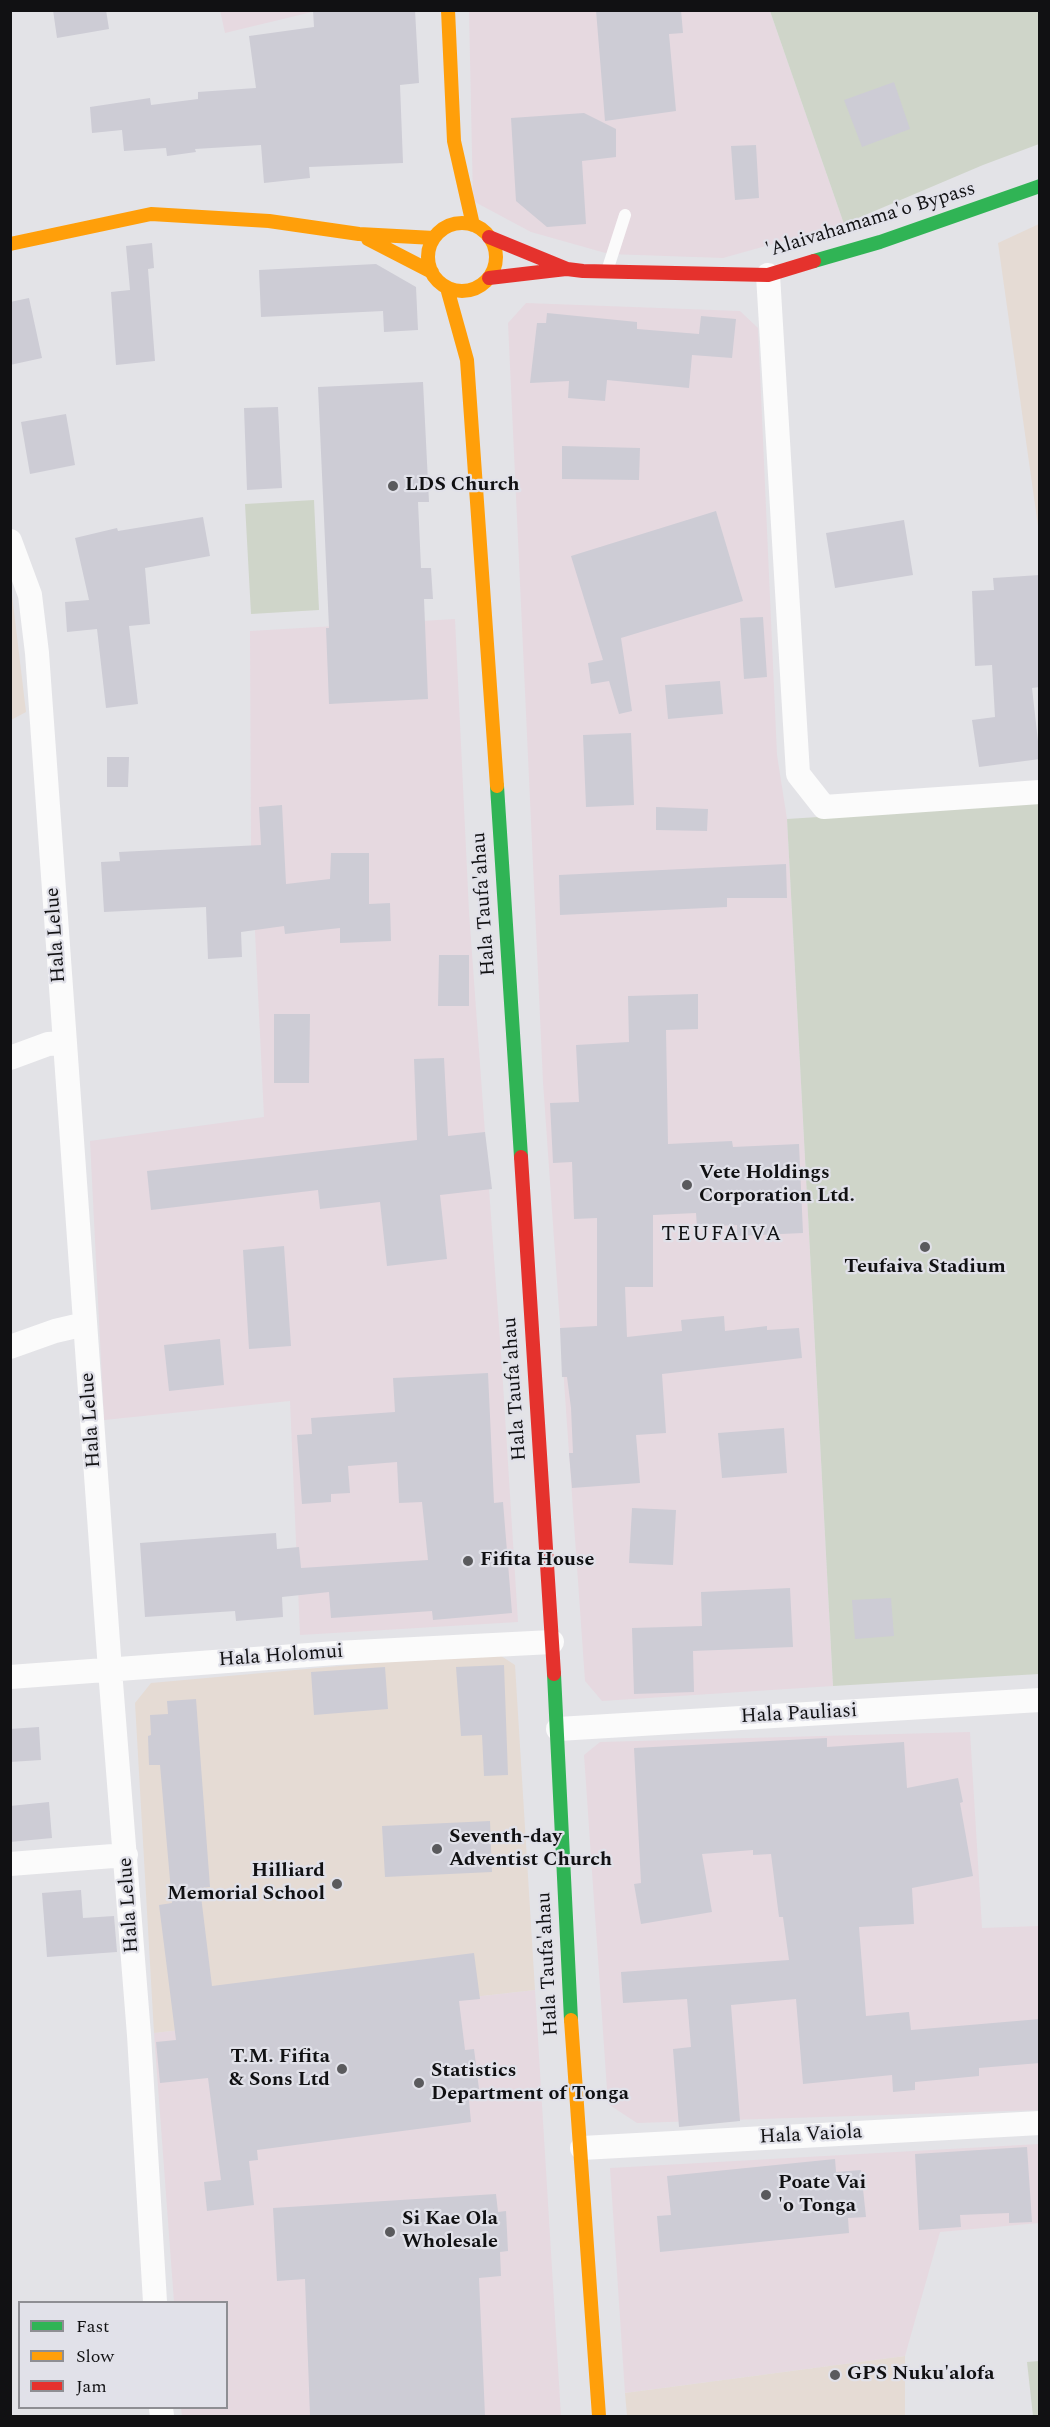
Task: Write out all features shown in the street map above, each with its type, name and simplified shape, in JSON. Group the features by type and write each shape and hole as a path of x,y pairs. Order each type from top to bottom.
{"main road":[{"path":"448,10 454,141 473,225"},
{"path":"448,186 454,141"},
{"name":"'Alaivahamama'o Bypass","path":"485,282 567,269 607,273 768,275 880,242 1040,186"},
{"path":"445,208 438,234 429,249 428,261 432,272 447,288 459,291 485,282"},
{"path":"10,244 152,214 269,221 359,234 438,234 452,225 473,225 489,237 497,261 485,282 477,307"},
{"path":"359,234 432,272"},
{"name":"'Alaivahamama'o Bypass","path":"489,237 567,269"},
{"name":"Hala Taufa'ahau","path":"447,288 467,360 476,459 558,1730 568,1984 582,2148 599,2416"},
{"name":"Hala Taufa'ahau","path":"467,360 473,328"}],"street":[{"path":"768,275 798,774 824,807 1040,792"},
{"name":"Hala Lelue","path":"10,541 30,595 37,653 110,1670 126,1855 155,2301"},
{"path":"10,1058 48,1044 64,1043"},
{"path":"10,1347 55,1331 85,1324"},
{"name":"Hala Holomui","path":"10,1677 336,1653 552,1642"},
{"name":"Hala Pauliasi","path":"558,1730 1040,1700"},
{"path":"10,1864 126,1855"},
{"name":"Hala Vaiola","path":"582,2148 1040,2123"}],"lane":[{"path":"607,273 625,215"}],"shaded area":[{"path":"220,10 316,11 225,33"},
{"path":"469,11 770,11 844,224 723,258 609,254 531,232 473,201"},
{"path":"770,11 1039,11 1039,144 983,165 844,224"},
{"path":"1039,224 1039,533 998,243"},
{"path":"526,303 740,311 758,328 777,755 787,819 833,1686 602,1701 585,1681 543,1082 508,323"},
{"path":"314,500 319,610 251,614 245,504"},
{"path":"10,578 26,712 11,720 10,720"},
{"path":"455,619 469,912 518,1622 300,1635 290,1401 104,1420 90,1141 264,1117 251,849 250,631"},
{"name":"Teufaiva Stadium","path":"1039,803 1039,1674 833,1686 787,819"},
{"name":"Hilliard Memorial School","path":"495,1652 515,1665 535,1990 154,2033 135,1703 151,1683"},
{"path":"970,1732 982,1928 1039,1926 1039,2110 637,2123 608,2104 584,1755 600,1742"},
{"path":"535,1990 561,2416 182,2416 181,2409 228,2409 228,2301 174,2301 154,2033"},
{"path":"1039,2144 1039,2223 940,2232 905,2356 625,2393 610,2168"},
{"name":"GPS Nuku'alofa","path":"905,2356 905,2416 627,2416 625,2393"},
{"path":"1039,2361 1039,2416 1033,2416 1027,2362"}],"building":[{"path":"53,10 106,10 109,29 57,38"},
{"path":"313,10 415,10 419,83 400,85 403,163 309,167 310,178 264,183 261,145 195,149 196,152 167,156 166,148 124,151 122,130 92,133 90,107 150,98 151,105 198,99 198,92 256,88 249,36 314,27"},
{"path":"596,10 681,10 683,33 669,34 676,111 605,121"},
{"path":"894,82 910,129 862,147 844,100"},
{"path":"584,113 616,129 616,157 582,161 586,224 547,227 516,201 511,118"},
{"path":"756,145 759,198 735,200 731,146"},
{"path":"152,243 154,268 148,269 155,361 116,365 111,292 130,290 126,246"},
{"path":"376,264 416,287 418,330 384,332 383,311 261,317 259,270"},
{"path":"29,298 42,358 10,365 10,302"},
{"path":"547,313 637,322 637,329 699,334 701,316 736,319 732,358 692,355 689,388 607,380 605,401 568,398 569,381 530,383 537,323 546,323"},
{"path":"423,382 429,502 418,502 421,568 431,568 433,599 424,599 428,699 329,704 326,628 329,628 318,387"},
{"path":"278,407 282,488 247,490 244,408"},
{"path":"66,414 75,465 30,474 21,422"},
{"path":"562,446 640,448 639,480 562,479"},
{"path":"716,511 743,601 621,638 632,711 619,714 609,681 591,684 588,663 603,660 571,556"},
{"path":"203,517 210,556 145,568 150,624 129,626 138,704 106,708 97,629 67,632 65,602 89,600 75,538 117,528 118,531"},
{"path":"904,520 913,575 835,588 826,533"},
{"path":"1040,575 1040,687 1032,688 1040,759 979,767 972,720 995,717 992,665 975,666 972,591 994,590 993,578"},
{"path":"763,617 767,677 744,679 740,618"},
{"path":"720,681 723,714 668,719 665,685"},
{"path":"631,733 634,805 586,807 583,735"},
{"path":"107,757 129,757 128,787 107,787"},
{"path":"282,805 286,884 330,879 331,853 369,853 369,904 390,903 391,941 340,943 340,928 285,934 284,926 241,932 242,957 208,959 206,907 104,912 101,862 120,861 119,852 261,845 259,807"},
{"path":"656,807 708,809 707,831 656,830"},
{"path":"786,864 787,898 727,898 727,907 560,915 559,875"},
{"path":"439,955 469,955 469,1006 438,1006"},
{"path":"698,994 698,1029 666,1030 668,1144 732,1141 733,1147 799,1144 803,1233 737,1236 737,1225 697,1227 696,1213 653,1215 653,1287 625,1287 627,1337 682,1331 681,1320 724,1316 725,1331 767,1326 767,1330 799,1328 802,1358 662,1374 666,1433 636,1435 640,1483 572,1488 569,1453 573,1453 571,1408 567,1377 562,1377 560,1328 597,1326 597,1218 574,1219 572,1162 553,1163 550,1103 579,1102 576,1045 629,1042 628,996"},
{"path":"274,1014 310,1014 309,1083 274,1083"},
{"path":"444,1058 448,1136 485,1132 492,1189 440,1195 447,1259 387,1266 380,1202 320,1209 318,1190 151,1210 147,1171 417,1140 414,1059"},
{"path":"284,1246 291,1346 249,1349 243,1250"},
{"path":"220,1339 224,1385 169,1391 164,1345"},
{"path":"488,1373 494,1503 503,1502 512,1613 433,1620 432,1611 331,1618 329,1592 282,1597 283,1617 236,1621 235,1611 145,1617 140,1543 276,1533 277,1549 299,1547 301,1568 428,1560 422,1502 399,1503 397,1462 348,1466 350,1493 331,1494 331,1502 302,1504 297,1435 312,1434 311,1418 395,1412 393,1378"},
{"path":"784,1428 787,1473 722,1478 718,1433"},
{"path":"632,1508 676,1510 673,1565 629,1563"},
{"path":"790,1588 793,1647 693,1651 694,1692 634,1694 632,1628 702,1626 701,1592"},
{"path":"891,1598 894,1636 855,1639 852,1600"},
{"path":"504,1665 508,1775 484,1776 482,1735 461,1736 456,1667"},
{"path":"385,1667 388,1709 314,1715 311,1672"},
{"path":"196,1699 210,1887 200,1888 212,1986 474,1953 480,1999 459,2001 465,2050 474,2049 479,2089 468,2090 471,2122 257,2150 258,2160 249,2161 254,2205 207,2211 204,2182 221,2180 208,2078 160,2083 156,2042 176,2040 159,1905 172,1903 160,1765 149,1765 148,1736 151,1735 150,1715 168,1714 167,1701"},
{"path":"39,1727 41,1760 10,1762 10,1729"},
{"path":"827,1738 827,1747 904,1742 907,1788 958,1778 963,1802 960,1803 973,1876 912,1888 914,1924 859,1927 866,2016 909,2012 911,2030 1040,2019 1040,2063 979,2068 979,2076 915,2082 915,2090 893,2092 892,2075 803,2084 796,1999 731,2005 740,2121 679,2127 673,2049 691,2047 687,1999 623,2003 621,1972 789,1960 783,1917 779,1917 771,1854 753,1855 753,1850 702,1854 712,1912 641,1924 634,1884 641,1883 634,1748"},
{"path":"49,1802 52,1838 10,1842 10,1806"},
{"name":"Seventh-day Adventist Church","path":"490,1821 492,1872 385,1877 382,1826"},
{"path":"81,1890 83,1918 114,1916 117,1952 47,1957 42,1893"},
{"path":"1027,2147 1032,2222 1009,2223 1009,2213 960,2215 961,2227 919,2230 915,2154"},
{"name":"Poate Vai 'o Tonga","path":"835,2159 836,2172 861,2170 866,2217 848,2218 849,2233 660,2252 657,2216 671,2215 667,2176"},
{"path":"496,2194 498,2212 506,2211 508,2251 500,2252 501,2276 479,2278 485,2416 310,2416 305,2279 277,2281 273,2208"}],"traffic: fast":[{"path":"814,261 880,242 1040,186"},
{"path":"497,786 521,1157"},
{"path":"554,1674 571,2020"}],"traffic: slow":[{"path":"448,10 454,141 473,225"},
{"path":"10,244 151,214 269,221 359,234 434,238"},
{"path":"462,223 475,226 486,233 493,244 496,257 493,270 486,281 475,288 462,291 449,288 438,281 431,270 428,257 431,244 438,233 449,226 462,223"},
{"path":"368,239 432,272"},
{"path":"447,288 467,360 497,786"},
{"path":"571,2020 599,2416"}],"traffic: jam":[{"path":"489,237 567,269 583,271 768,275 814,261"},
{"path":"489,278 566,269"},
{"path":"521,1157 554,1674"}],"place":[{"name":"LDS Church","path":"393,486"},
{"name":"Vete Holdings Corporation Ltd.","path":"687,1185"},
{"name":"Teufaiva Stadium","path":"925,1247"},
{"name":"Fifita House","path":"468,1561"},
{"name":"Seventh-day Adventist Church","path":"437,1849"},
{"name":"Hilliard Memorial School","path":"337,1884"},
{"name":"T.M. Fifita & Sons Ltd","path":"342,2069"},
{"name":"Statistics Department of Tonga","path":"419,2083"},
{"name":"Poate Vai 'o Tonga","path":"766,2195"},
{"name":"Si Kae Ola Wholesale","path":"390,2232"},
{"name":"GPS Nuku'alofa","path":"835,2375"}],"district":[{"name":"TEUFAIVA","path":"722,1236"}]}
